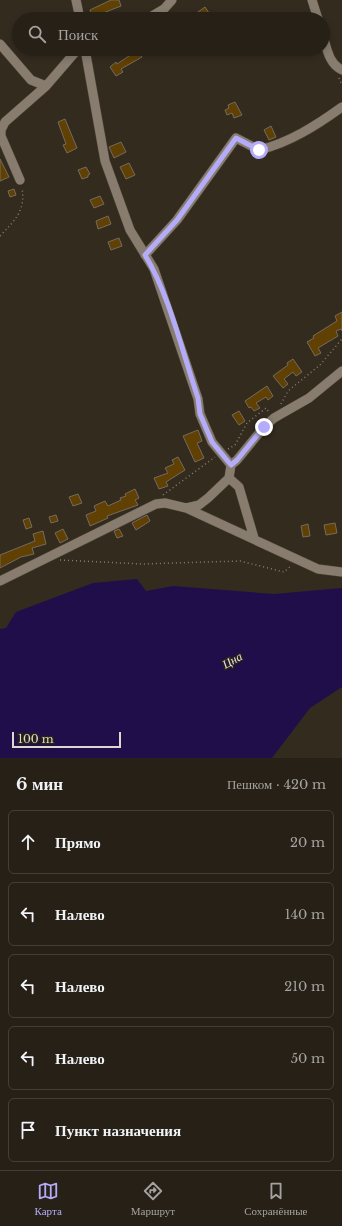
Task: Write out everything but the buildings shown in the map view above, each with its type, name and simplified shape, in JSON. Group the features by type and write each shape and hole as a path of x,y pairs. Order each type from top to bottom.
{"street":[{"path":"76,0 79,12"},
{"path":"159,12 164,9 172,0"},
{"path":"312,0 316,12"},
{"path":"0,44 31,80 46,86"},
{"path":"20,180 1,136 1,130 5,122 46,86 72,56"},
{"path":"86,56 105,161 130,230 154,268 198,398 200,414 212,442 231,465"},
{"path":"330,56 335,66 342,70"},
{"path":"145,255 177,220 236,138 259,150 275,146 320,123 342,107"},
{"path":"186,508 199,505 229,478 231,465 237,460 264,427 274,418 309,398 342,371"},
{"path":"229,478 239,487 254,538"},
{"path":"0,581 156,504 165,503 186,508 202,517 254,538 318,569 342,572"}],"path":[{"path":"0,236 18,217 24,197 20,180"},
{"path":"281,404 288,391 320,365 342,339"},
{"path":"156,504 163,495 221,453 235,445 247,423 266,408 274,418"},
{"path":"58,560 143,564 240,561 284,572 297,559"}],"water":[{"name":"Цна","path":"137,579 146,591 173,586 274,594 342,588 342,687 310,708 272,758 0,758 0,629 6,628 16,612 93,583"}],"route":[{"path":"259,150 236,138 177,220 145,255 154,268 198,398 200,414 212,442 227,458 231,465 237,460 264,427"}]}
